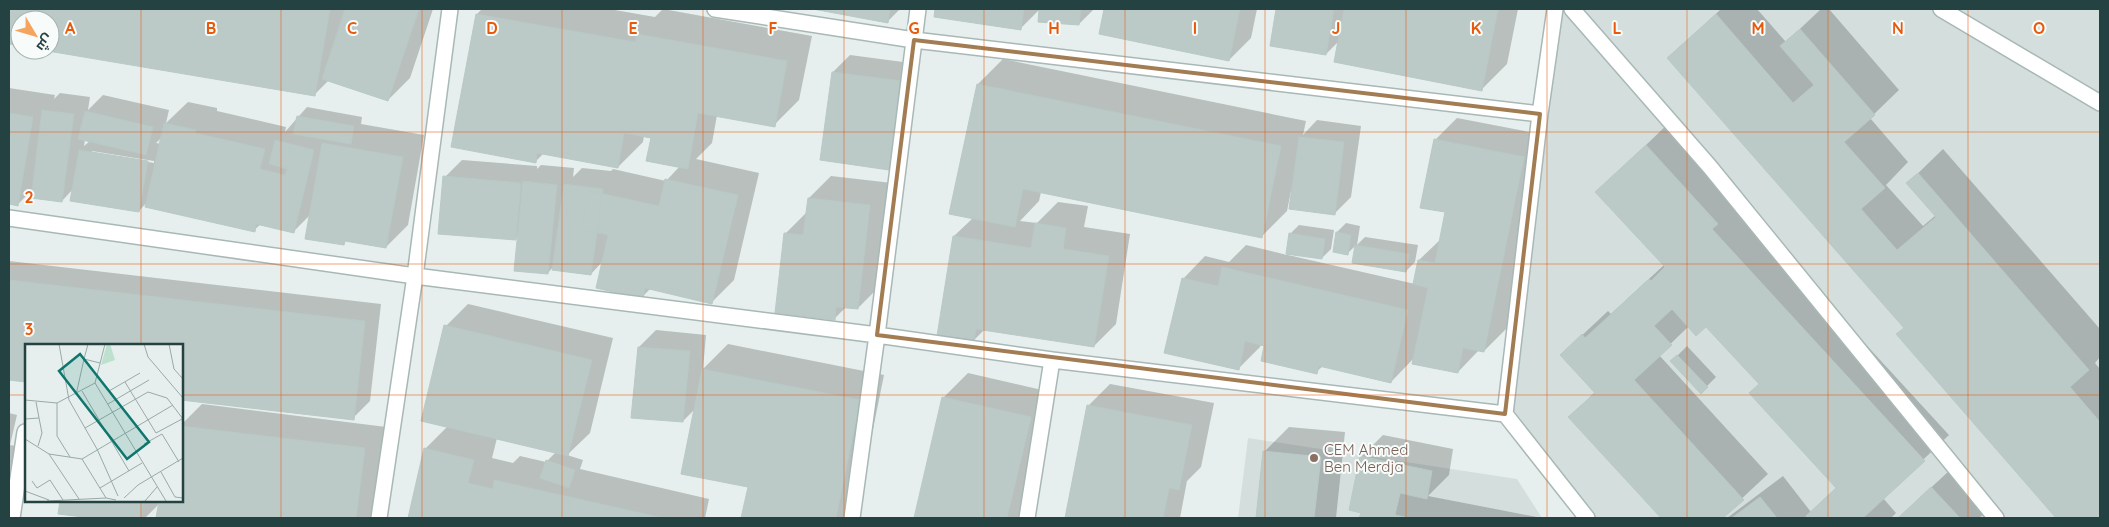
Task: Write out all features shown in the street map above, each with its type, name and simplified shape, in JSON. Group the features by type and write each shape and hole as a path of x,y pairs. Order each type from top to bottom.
{"street":[{"path":"379,518 415,276 450,9"},
{"path":"715,9 914,40 1540,114"},
{"path":"852,518 918,9"},
{"path":"1555,9 1540,114 1505,414 1587,518"},
{"path":"1572,9 1710,167 1996,518"},
{"path":"1941,9 2100,103"},
{"path":"9,218 415,276 877,335 1052,360 1505,414"},
{"path":"1027,518 1052,360"},
{"path":"12,518 25,432"}],"highlighted area":[{"path":"914,40 1540,114 1505,414 877,335"}],"shaded area":[{"path":"1555,9 2100,9 2100,518 1585,518 1505,414"},
{"name":"CEM Ahmed Ben Merdja","path":"1248,438 1517,479 1542,518 1238,518"}],"building":[{"path":"9,9 330,9 315,96 60,53 60,10 10,10 9,44"},
{"path":"345,9 419,9 388,101 322,79"},
{"path":"813,9 890,9 888,23"},
{"path":"935,9 1024,9 1021,30 934,17"},
{"path":"1039,9 1081,9 1079,25 1038,22"},
{"path":"1104,9 1240,9 1229,61 1099,34"},
{"path":"1276,9 1334,9 1326,55 1270,46"},
{"path":"1344,9 1498,9 1482,91 1334,62"},
{"path":"476,14 635,42 637,34 787,61 775,127 698,113 688,169 646,161 651,138 624,133 618,168 537,153 536,163 451,147"},
{"path":"1716,14 1793,103 1814,85 1780,46 1800,29 1875,115 1844,142 1885,188 1861,209 1897,250 1936,217 1906,183 1918,173 2089,370 2070,387 2100,422 2100,518 2056,518 1896,334 1904,328 1667,58"},
{"path":"832,72 902,81 889,170 820,160"},
{"path":"977,84 1281,146 1262,238 1023,189 1015,227 949,214"},
{"path":"42,110 74,114 62,202 31,198"},
{"path":"85,111 153,127 146,155 78,139"},
{"path":"9,113 33,117 18,206 9,204"},
{"path":"297,116 354,126 351,144 293,134"},
{"path":"164,123 196,130 195,133 265,149 260,169 285,175 287,169 269,164 275,140 314,150 294,233 256,224 255,232 145,207"},
{"path":"1299,137 1344,142 1335,215 1289,209"},
{"path":"1434,139 1524,157 1484,352 1463,348 1458,373 1412,364 1428,288 1413,284 1418,260 1435,263 1445,212 1420,208"},
{"path":"322,143 403,157 386,248 345,241 344,245 305,239"},
{"path":"1646,145 1718,224 1712,229 1925,461 1863,518 1807,518 1806,516 1836,488 1749,393 1759,384 1706,327 1696,336 1672,309 1654,326 1672,345 1634,380 1744,500 1723,518 1661,518 1568,417 1595,393 1560,355 1582,334 1585,338 1649,279 1651,281 1665,267 1595,192"},
{"path":"79,150 148,161 139,212 70,201"},
{"path":"443,176 521,183 516,240 438,234"},
{"path":"665,179 738,195 712,304 645,288 643,299 596,288 608,235 581,229 590,191 659,206"},
{"path":"523,181 557,185 548,274 514,271"},
{"path":"564,184 603,189 591,275 552,270"},
{"path":"808,198 870,205 858,309 836,307 835,320 775,313 784,233 803,235"},
{"path":"1035,223 1066,228 1063,249 1109,256 1094,347 976,329 974,341 937,336 953,236 1031,248"},
{"path":"1336,232 1351,235 1348,255 1333,252"},
{"path":"1289,233 1325,239 1322,259 1286,254"},
{"path":"1355,245 1409,254 1406,272 1352,263"},
{"path":"1222,267 1408,310 1391,383 1319,366 1317,374 1261,361 1264,346 1245,341 1239,370 1164,353 1182,278 1218,286"},
{"path":"9,280 365,321 354,420 182,400 182,344 25,344 25,382 9,380"},
{"path":"444,325 592,360 568,456 421,421"},
{"path":"638,347 690,351 683,422 631,418"},
{"path":"1677,355 1708,387 1701,394 1670,361"},
{"path":"702,369 860,400 836,518 741,518 748,487 681,474"},
{"path":"942,397 1031,417 1007,518 914,518"},
{"path":"1087,405 1192,425 1179,490 1169,488 1163,518 1065,518"},
{"path":"182,426 365,448 356,518 156,518 159,502 182,502"},
{"path":"424,448 474,460 468,483 493,489 494,480 663,518 408,518"},
{"path":"1263,451 1321,457 1314,518 1256,518"},
{"path":"1360,456 1432,471 1427,499 1400,493 1395,515 1410,518 1359,518 1361,513 1349,510"},
{"path":"546,460 575,470 569,488 540,478"},
{"path":"1931,487 1960,518 1898,518"},
{"path":"1760,497 1777,518 1732,518"},
{"path":"60,502 143,502 141,518 92,518 58,514"}],"place":[{"name":"CEM Ahmed Ben Merdja","path":"1314,458"}]}
